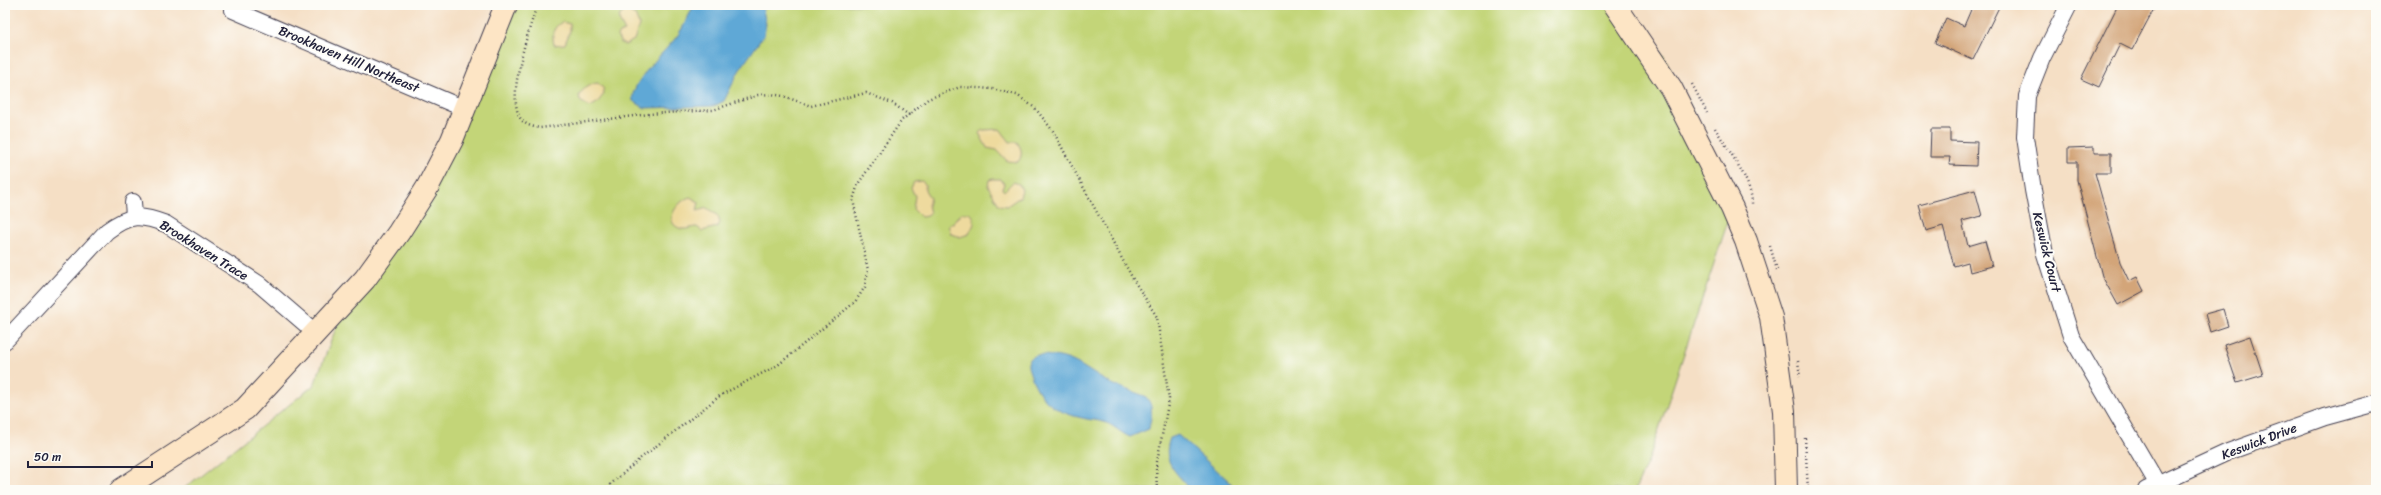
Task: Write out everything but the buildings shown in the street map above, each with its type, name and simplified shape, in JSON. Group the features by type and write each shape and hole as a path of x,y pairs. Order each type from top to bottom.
{"main road":[{"path":"121,490 245,409 365,279 399,232 428,188 452,140 506,5"},
{"path":"1615,5 1671,88 1732,208 1746,241 1771,317 1784,410 1786,490"}],"street":[{"name":"Keswick Court","path":"2069,5 2042,58 2027,96 2026,137 2034,198 2045,254 2071,336 2151,487"},
{"name":"Brookhaven Hill Northeast","path":"233,10 465,109"},
{"name":"Brookhaven Trace","path":"5,341 107,230 133,209 149,218 166,224 259,284 316,333"},
{"name":"Keswick Drive","path":"2151,487 2228,452 2325,417 2376,403"}],"path":[{"path":"537,5 520,63 516,98 517,111 525,123 540,128 649,114 713,110 758,95 770,94 783,96 811,106 866,93 892,103 909,114"},
{"path":"604,490 641,458 721,395 778,365 854,302 865,287 868,270 853,200 858,184 902,120 928,99 960,87 992,89 1017,96 1035,108 1053,131 1133,279 1157,317 1169,399 1156,467 1157,490"}],"green space":[{"path":"501,5 1622,5 1663,55 1736,197 1648,462 1635,490 182,490 314,385 341,315 414,225"}],"sand":[{"path":"627,10 635,15 639,25 634,40 625,45 621,43 617,36 619,33 625,31 619,20 620,15"},
{"path":"562,22 570,24 570,31 565,44 554,45 553,38 555,29"},
{"path":"598,83 603,88 604,94 597,103 590,107 580,101 579,95 583,90 589,85"},
{"path":"1000,129 1010,142 1017,142 1019,145 1021,154 1018,162 1007,161 997,150 987,148 979,133 984,130"},
{"path":"1001,179 1004,184 1002,189 1004,191 1013,182 1019,184 1022,190 1020,197 1007,206 999,205 988,186 989,180"},
{"path":"922,181 925,184 925,190 930,198 928,205 930,213 928,216 921,217 913,209 915,196 911,188 914,182"},
{"path":"690,197 699,202 697,211 707,208 718,216 720,223 717,227 702,231 697,227 684,229 674,225 672,216 674,211 681,202"},
{"path":"961,213 969,213 973,216 974,224 969,234 960,237 951,234 948,225 953,223"}],"water":[{"path":"694,5 762,5 766,24 764,35 739,71 724,101 714,106 645,108 633,101 633,94 637,85 642,76 678,35"},
{"path":"1037,355 1060,357 1076,362 1108,382 1145,396 1151,408 1149,429 1130,437 1108,423 1085,419 1062,412 1055,408 1042,397 1029,370 1029,361 1032,357"},
{"path":"1178,435 1231,483 1231,488 1228,490 1191,490 1175,472 1167,454 1170,438"}]}
